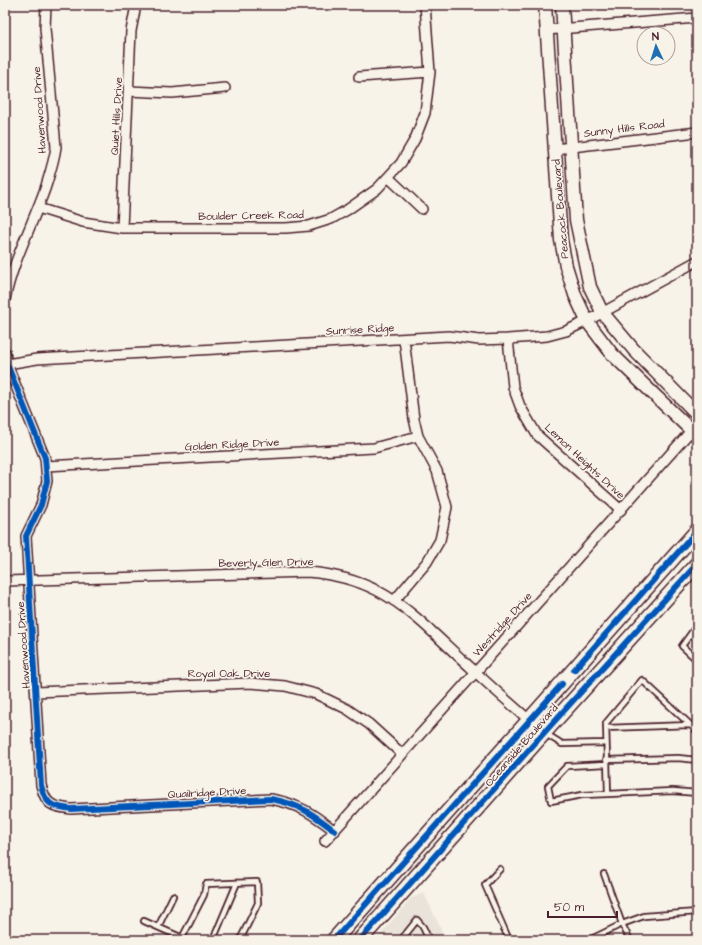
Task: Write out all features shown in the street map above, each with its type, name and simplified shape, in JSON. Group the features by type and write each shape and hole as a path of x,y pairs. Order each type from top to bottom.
{"main road":[{"name":"Oceanside Boulevard","path":"334,940 697,531"},
{"name":"Oceanside Boulevard","path":"360,940 697,564"}],"street":[{"name":"Havenwood Drive","path":"5,300 8,283 38,208 55,160 56,148 45,28 46,5"},
{"name":"Quiet Hills Drive","path":"122,228 131,31 136,5"},
{"name":"Boulder Creek Road","path":"38,208 83,222 122,228 286,228 309,226 331,219 347,210 377,189 401,163 415,139 425,114 430,72 425,5"},
{"name":"Peacock Boulevard","path":"545,5 562,246 566,266 575,295 587,320 612,354 695,430"},
{"name":"Peacock Boulevard","path":"562,5 576,220 590,287 602,312 634,350 697,414"},
{"path":"546,30 697,18"},
{"path":"359,77 430,72"},
{"path":"129,91 172,93 225,88"},
{"name":"Sunny Hills Road","path":"555,149 697,132"},
{"path":"388,177 422,209"},
{"name":"Sunrise Ridge","path":"7,364 37,359 450,336 479,340 547,336 566,331 697,261"},
{"path":"394,601 427,562 440,540 447,507 437,471 418,436 414,419 404,339"},
{"name":"Lemon Heights Drive","path":"508,339 513,387 520,406 537,435 621,510"},
{"name":"Havenwood Drive","path":"5,352 7,364 45,458 46,466 47,481 42,505 26,536 41,785 44,796 53,806 72,809"},
{"name":"Westridge Drive","path":"325,841 475,672 695,430"},
{"name":"Golden Ridge Drive","path":"46,466 374,448 418,436"},
{"name":"Beverly Glen Drive","path":"5,581 308,572 322,573 352,581 377,591 394,601 424,625 544,733"},
{"name":"Royal Oak Drive","path":"36,692 250,683 285,686 316,694 347,708 370,724 402,754"},
{"name":"Quailridge Drive","path":"72,809 272,799 288,802 313,814 335,830"}],"lane":[{"path":"697,625 682,646 697,660"},
{"path":"608,794 606,723 642,680 697,731"},
{"path":"606,728 690,725"},
{"path":"544,733 562,744 606,743"},
{"path":"697,760 678,758 567,766 548,786 551,801 582,795 673,791 697,793"},
{"path":"500,869 485,885 509,940"},
{"path":"604,874 622,924 630,940"},
{"path":"144,921 183,939 204,895 206,884 257,882 258,903 240,940"},
{"path":"213,940 237,883"},
{"path":"158,927 173,896"},
{"path":"589,940 622,924 644,916 697,912"},
{"path":"401,940 418,920 424,927 429,940"}],"shaded area":[{"path":"424,893 446,940 376,940 411,898"}],"cycle path":[{"path":"5,352 7,364 45,458 47,481 41,505 26,536 41,785 45,797 54,806 71,809 271,799 305,810 335,831"},
{"path":"574,670 697,531"},
{"path":"360,940 550,726 697,564"},
{"path":"334,940 562,684"}]}
